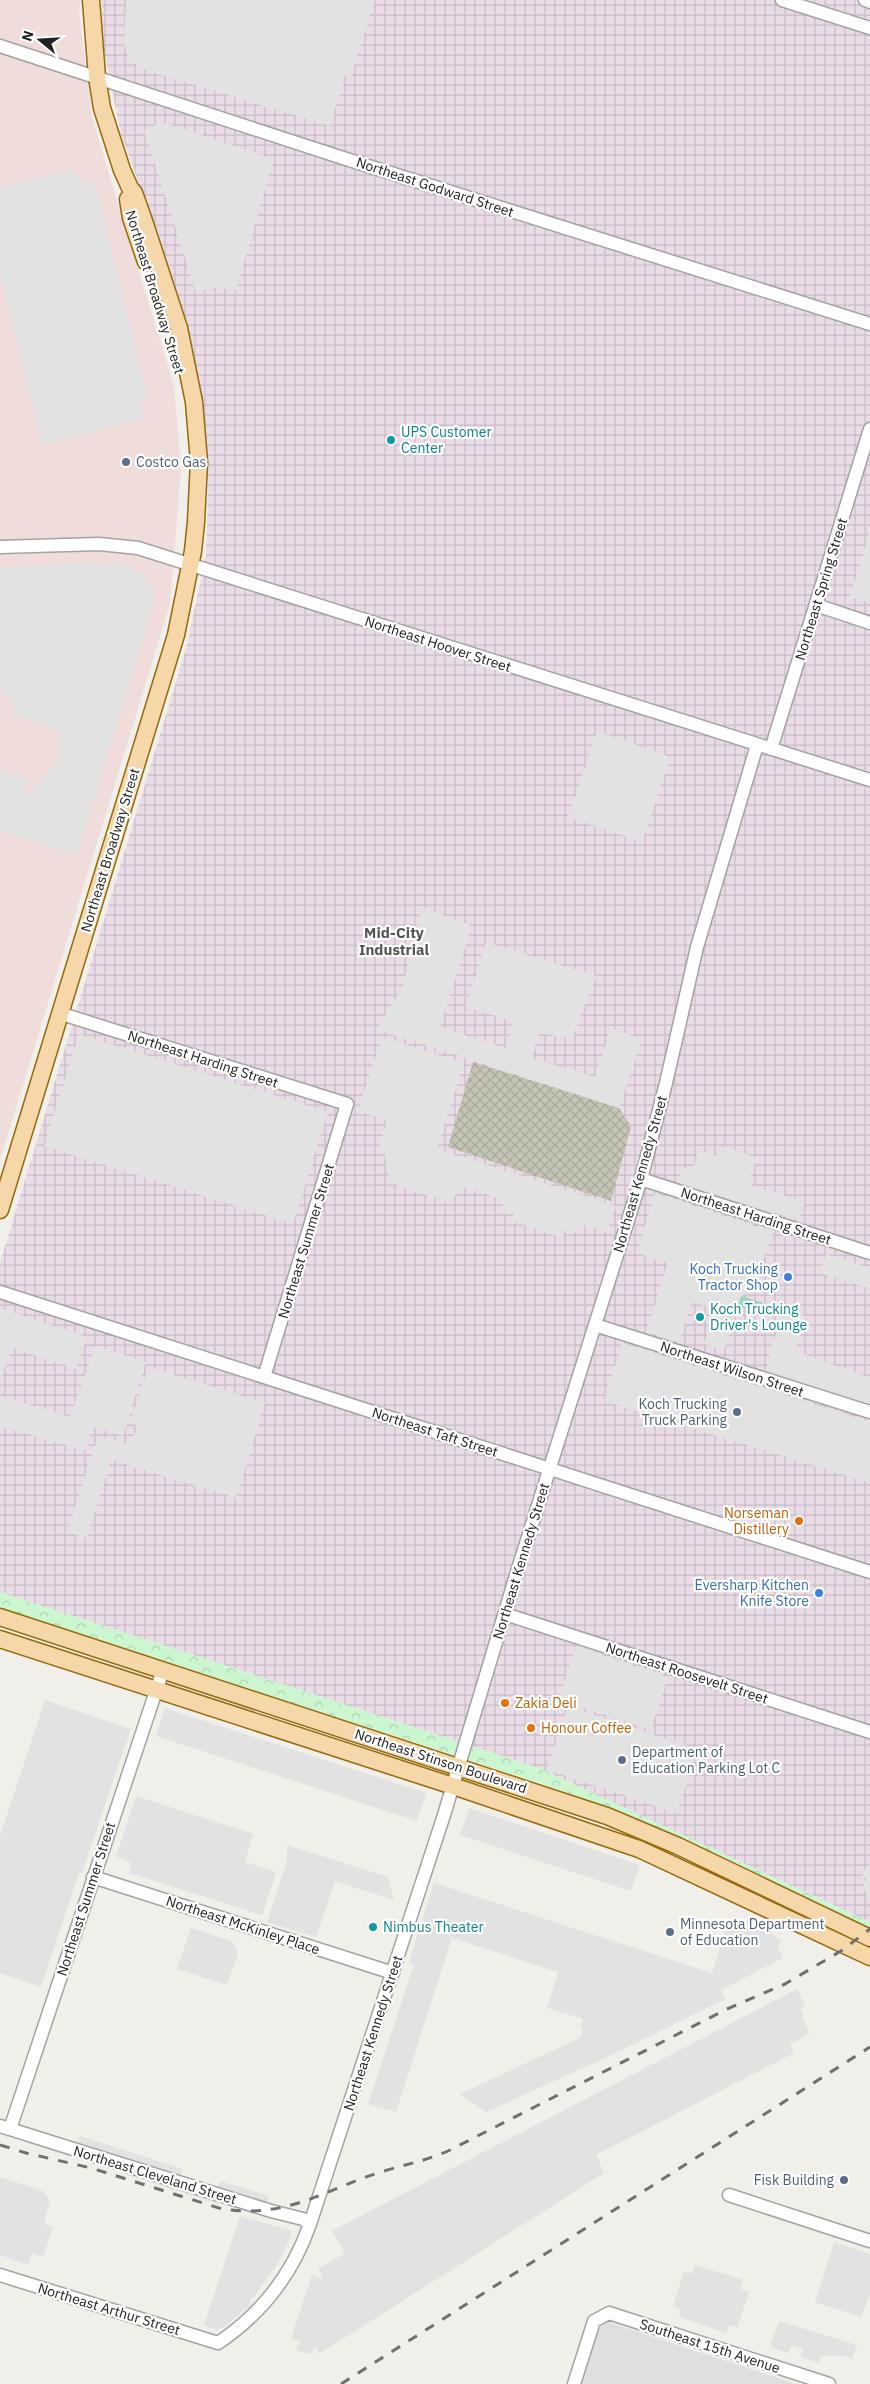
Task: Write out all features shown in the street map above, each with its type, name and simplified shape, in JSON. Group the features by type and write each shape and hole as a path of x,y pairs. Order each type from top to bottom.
{"main road":[{"name":"Northeast Broadway Street","path":"0,1210 168,661 191,565 196,522 196,485 199,462 198,438 194,402 184,349 143,218 108,127 97,77 92,1"},
{"name":"Northeast Stinson Boulevard","path":"0,1616 635,1827 870,1938"},
{"name":"Northeast Stinson Boulevard","path":"0,1640 453,1786 638,1849 870,1958"}],"street":[{"path":"782,0 870,28"},
{"path":"865,0 870,2"},
{"name":"Northeast Godward Street","path":"0,46 322,151 870,324"},
{"name":"Northeast Spring Street","path":"771,749 870,429"},
{"name":"Northeast Hoover Street","path":"0,547 117,545 138,548 870,780"},
{"path":"816,605 870,623"},
{"name":"Northeast Kennedy Street","path":"218,2343 244,2324 275,2290 298,2254 310,2224 453,1786 641,1179 666,1083 697,947 757,745"},
{"name":"Northeast Harding Street","path":"59,1013 348,1104"},
{"name":"Northeast Summer Street","path":"264,1377 348,1104"},
{"name":"Northeast Harding Street","path":"641,1179 870,1253"},
{"name":"Northeast Taft Street","path":"0,1292 870,1572"},
{"name":"Northeast Wilson Street","path":"595,1325 870,1412"},
{"name":"Northeast Roosevelt Street","path":"505,1614 870,1732"},
{"name":"Northeast Summer Street","path":"5,2127 163,1670"},
{"name":"Northeast McKinley Place","path":"93,1877 393,1973"},
{"name":"Northeast Cleveland Street","path":"5,2127 270,2211 303,2219 310,2224"},
{"path":"729,2195 870,2241"},
{"name":"Northeast Arthur Street","path":"0,2275 218,2343"},
{"name":"Southeast 15th Avenue","path":"574,2384 594,2322 609,2313 828,2384"}],"shaded area":[{"path":"0,0 80,0 79,9 92,118 174,386 181,470 170,604 0,1160"},
{"path":"102,0 870,0 870,1922 539,1768 0,1592 0,1263 186,649 206,556 208,496 205,425 200,387 192,354 135,172 121,134 102,40"},
{"path":"126,0 375,0 351,77 345,76 330,126 142,69 129,59 124,44"},
{"path":"162,122 274,159 236,291 217,287 196,292 144,130"},
{"path":"74,170 78,177 96,185 148,397 140,399 144,418 42,445 0,272 0,187"},
{"path":"870,530 870,603 850,597"},
{"path":"123,562 144,575 153,587 154,603 77,855 0,831 0,769 28,779 24,789 31,791 57,762 59,750 57,731 12,713 15,705 4,695 0,688 0,567"},
{"path":"597,731 671,757 642,842 568,817"},
{"path":"422,907 472,926 440,1027 506,1048 513,1021 466,1007 486,942 596,976 572,1039 539,1033 532,1058 595,1077 611,1028 642,1039 619,1108 376,1029 402,988"},
{"path":"79,1034 328,1112 293,1224 44,1146"},
{"path":"382,1037 464,1063 437,1149 616,1206 607,1232 583,1225 573,1234 566,1228 562,1238 512,1221 514,1213 505,1214 501,1199 465,1187 448,1202 390,1183 384,1152 378,1150 387,1120 358,1111"},
{"path":"473,1062 619,1108 631,1126 611,1201 448,1147"},
{"path":"721,1146 757,1158 748,1184 805,1202 798,1220 677,1184 683,1168 692,1171 699,1150 717,1156"},
{"path":"655,1193 773,1232 753,1291 741,1296 724,1350 704,1344 715,1309 692,1302 679,1342 646,1332 668,1263 637,1253"},
{"path":"826,1254 870,1268 870,1289 820,1273"},
{"path":"0,1308 87,1337 76,1369 12,1348 0,1382"},
{"path":"783,1310 806,1316 795,1351 870,1378 870,1405 765,1372"},
{"name":"Koch Trucking Truck Parking","path":"622,1343 870,1422 870,1483 604,1401"},
{"path":"95,1346 146,1362 123,1436 93,1427 86,1451 0,1426 0,1396 70,1417"},
{"path":"156,1369 265,1403 236,1498 111,1460 87,1538 67,1532 98,1436 128,1444 139,1427 130,1422 146,1374"},
{"path":"576,1646 668,1677 651,1730 558,1700"},
{"path":"45,1700 131,1729 82,1873 79,1873 41,1987 0,1973 0,1836"},
{"name":"Department of Education Parking Lot C","path":"568,1706 698,1749 677,1813 547,1770"},
{"path":"165,1708 426,1793 417,1821 156,1736"},
{"path":"136,1796 253,1834 245,1862 276,1872 262,1915 129,1873 132,1863 116,1857"},
{"path":"469,1808 640,1865 631,1891 460,1835"},
{"path":"287,1845 388,1877 394,1900 335,1881 316,1937 267,1922 287,1861"},
{"path":"870,1864 870,1900 868,1902 863,1883 866,1879 861,1874"},
{"path":"434,1883 712,1973 727,1926 732,1918 744,1925 749,1918 782,1941 777,1947 783,1958 721,1990 725,1999 620,2051 486,2112 460,2094 580,2038 583,2030 580,2028 583,2019 547,2008 558,1972 452,1938 396,2112 368,2104 414,1964 409,1962"},
{"path":"191,1928 233,1942 238,1954 227,1985 177,1969"},
{"path":"797,1989 805,2006 800,2008 804,2016 802,2018 810,2033 790,2044 794,2053 596,2155 604,2173 319,2354 315,2346 311,2354 296,2350 300,2341 291,2338 312,2275 321,2279 322,2276 318,2268 345,2254 332,2231"},
{"path":"31,2129 77,2143 80,2136 183,2169 181,2177 218,2188 220,2181 269,2196 263,2215 219,2201 218,2204 27,2143"},
{"path":"0,2177 43,2191 50,2201 44,2224 53,2227 43,2257 32,2253 28,2265 0,2255"},
{"path":"240,2216 292,2231 277,2265 250,2302 251,2304 228,2324 217,2330 204,2325"},
{"path":"834,2242 870,2254 870,2294 861,2317 815,2302"},
{"path":"695,2265 743,2280 740,2289 749,2292 737,2328 729,2325 726,2333 679,2317 681,2309 673,2306 684,2271 692,2274"},
{"path":"602,2320 796,2384 581,2384"},
{"path":"779,2321 857,2345 852,2359 845,2356 821,2356 819,2363 800,2357 803,2349 792,2345 788,2353 770,2347"}],"green space":[{"path":"741,1296 763,1303 760,1313 738,1306"},
{"path":"0,1592 539,1768 870,1922 870,1930 601,1806 561,1790 0,1608"}],"railway":[{"path":"0,2145 91,2168 222,2209 246,2211 267,2210 287,2206 363,2178 450,2150 727,2009 785,1984 841,1951 870,1929"},
{"path":"341,2384 870,2047"}],"place":[{"name":"UPS Customer Center","path":"391,440"},
{"name":"Costco Gas","path":"126,462"},
{"name":"Koch Trucking Tractor Shop","path":"788,1277"},
{"name":"Koch Trucking Driver's Lounge","path":"700,1317"},
{"name":"Koch Trucking Truck Parking","path":"737,1412"},
{"name":"Norseman Distillery","path":"799,1521"},
{"name":"Eversharp Kitchen Knife Store","path":"819,1593"},
{"name":"Zakia Deli","path":"505,1703"},
{"name":"Honour Coffee","path":"531,1728"},
{"name":"Department of Education Parking Lot C","path":"622,1760"},
{"name":"Nimbus Theater","path":"373,1927"},
{"name":"Minnesota Department of Education","path":"670,1932"},
{"name":"Fisk Building","path":"844,2180"}],"district":[{"name":"Mid-City Industrial","path":"394,942"}]}
